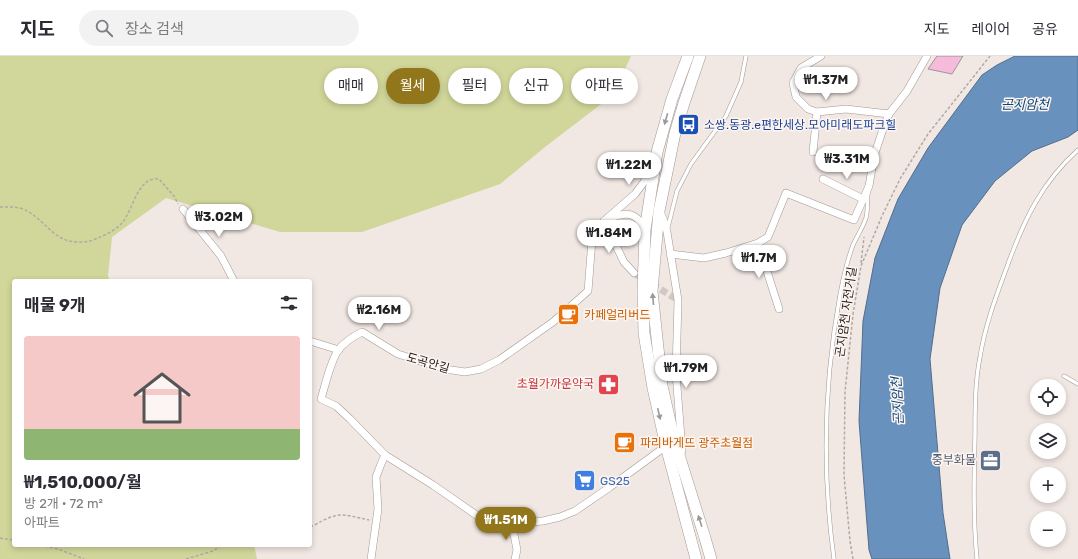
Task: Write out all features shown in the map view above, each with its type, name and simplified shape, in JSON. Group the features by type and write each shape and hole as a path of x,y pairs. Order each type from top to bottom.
{"main road":[{"path":"688,56 672,98 657,152 645,230 643,290 644,334 653,388 666,446 696,559"},
{"path":"700,56 675,133 659,211 652,291 662,386 674,439 711,559"}],"street":[{"path":"821,56 801,68 793,83 796,97 808,109 817,112 846,109 889,114"},
{"path":"670,254 704,258 758,243 768,237 786,193 854,220 869,186 874,156 889,114 907,91 927,56"},
{"path":"813,152 817,112"},
{"name":"도곡안길","path":"385,455 336,406 320,399 332,364 339,350 353,337 362,332 398,354 445,369 465,372 481,369 499,360 552,322 588,291 592,240 604,221 635,194 644,182 657,152"},
{"path":"822,179 863,199"},
{"path":"183,209 221,256 233,279"},
{"path":"659,211 664,220 678,300 676,373 680,439 687,479"},
{"path":"634,273 624,262 604,221 621,214 630,214 639,219 645,230"},
{"path":"758,243 779,309"},
{"path":"312,342 339,350"},
{"path":"371,559 378,509 376,477 380,464 385,455 433,484 482,519 512,524 543,521 560,517 575,511 666,446"},
{"path":"512,524 517,550 515,559"}],"lane":[{"path":"666,232 677,191 691,164 726,116 741,82 746,56"},
{"path":"977,559 973,491 977,377 986,328 1002,279 1027,215 1054,174 1078,150"},
{"path":"834,559 828,497 826,453 827,408 831,355 846,268 853,246 866,217 869,186"},
{"path":"1064,376 1078,384"}],"path":[{"name":"곤지암천 자전거길","path":"853,559 844,475 845,392 853,314 861,266 882,216 900,179 928,134 990,56"},
{"path":"0,207 27,210 63,240 73,242 92,241 117,227 126,217 139,190 154,178 159,179 183,209"},
{"path":"861,266 866,217"},
{"path":"312,526 332,516 345,515 377,521"},
{"path":"0,538 12,540"},
{"path":"49,547 84,559"},
{"path":"186,559 213,551 219,547"}],"green space":[{"path":"0,56 631,56 625,68 571,68 571,104 601,104 500,184 362,232 280,232 166,198 112,237 108,276 109,279 12,279 12,547 254,547 257,559 0,559"}],"water":[{"name":"곤지암천","path":"1015,56 1078,56 1078,130 1068,137 1032,151 995,181 962,225 940,288 930,359 943,513 950,559 872,559 869,550 859,421 863,321 875,258 898,199 928,148 982,75"}],"building":[{"path":"937,56 963,56 952,74 928,69"}],"tunnel":[{"path":"634,273 678,300"}],"place":[{"name":"소쌍.동광.e편한세상.모아미래도파크힐","path":"688,125"},
{"name":"카페얼리버드","path":"569,315"},
{"name":"초월가까운약국","path":"609,384"},
{"name":"파리바게뜨 광주초월점","path":"625,443"},
{"name":"중부화물","path":"991,460"},
{"name":"GS25","path":"584,481"}]}
